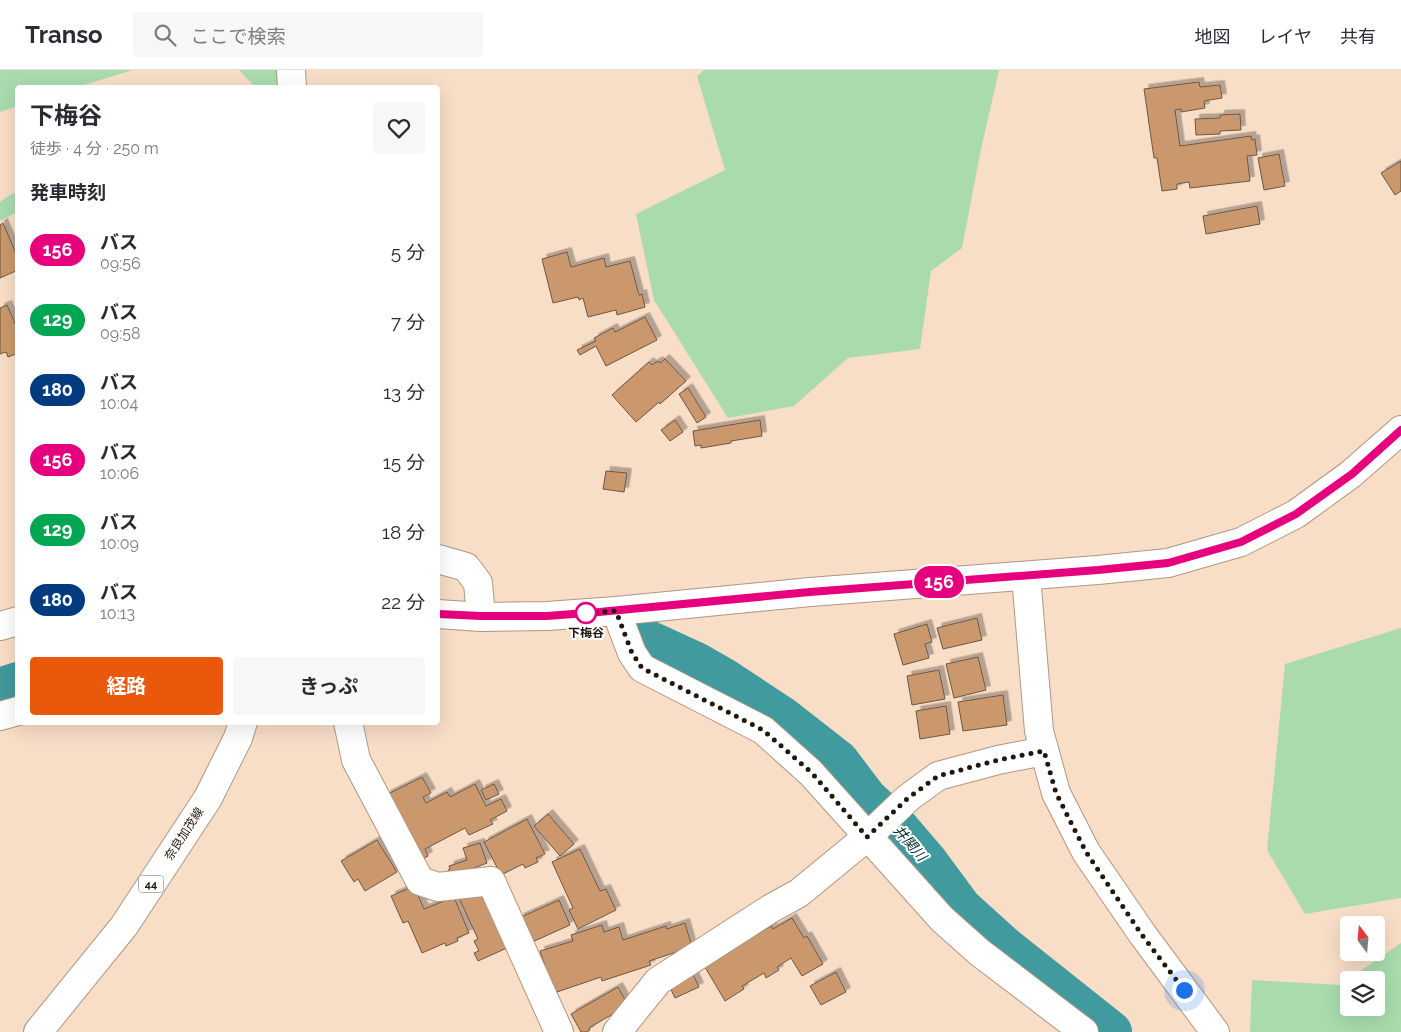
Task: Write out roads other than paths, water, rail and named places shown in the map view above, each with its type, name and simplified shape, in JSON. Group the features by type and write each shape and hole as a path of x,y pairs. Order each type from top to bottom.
{"street":[{"path":"291,70 292,85"},
{"path":"440,614 547,616 810,592 1168,563 1241,542 1296,514 1352,474 1401,430"},
{"path":"440,560 466,567 478,583 481,616"},
{"path":"1026,576 1038,722 1056,793 1086,852 1142,935 1215,1032"},
{"path":"616,611 632,653 642,668 763,730 812,773 871,833 936,912 957,932 979,952 1084,1032"},
{"path":"0,626 15,621"},
{"path":"0,716 15,712"},
{"name":"奈良加茂線","path":"38,1032 124,926 208,798 238,738 242,725"},
{"path":"349,725 356,760 420,880 438,887 491,881 559,1032"},
{"path":"617,1032 658,981 762,914 799,893 871,833 900,806 938,776 998,760 1044,751"}],"waterway":[{"name":"井関川","path":"646,640 696,663 724,679 783,718 838,761 866,798 897,827 927,862 961,908 1004,947 1111,1032"},
{"name":"井関川","path":"0,689 15,684"}],"place":[{"name":"下梅谷","path":"586,613"}]}
